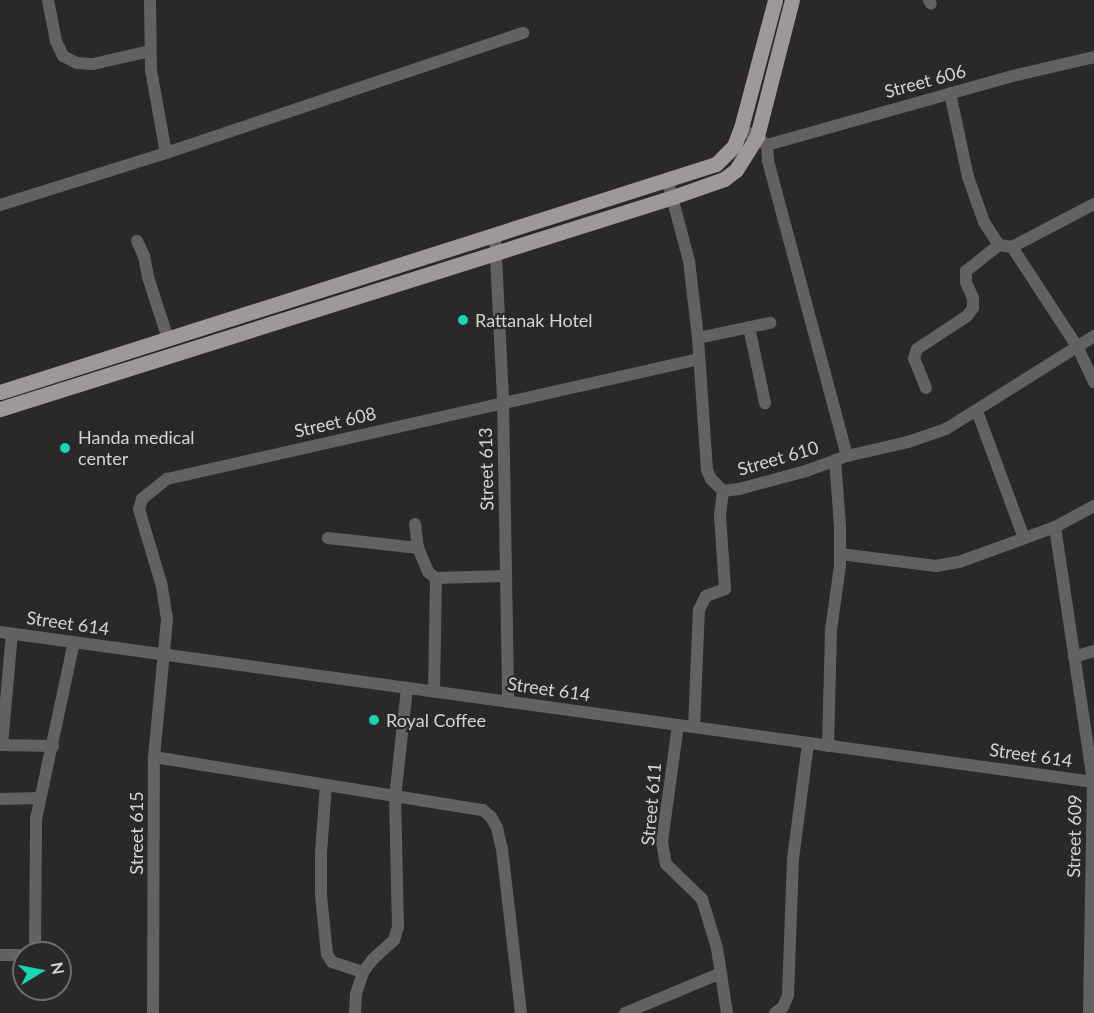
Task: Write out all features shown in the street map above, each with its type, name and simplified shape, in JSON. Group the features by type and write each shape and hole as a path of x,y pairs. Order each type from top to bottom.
{"main road":[{"path":"0,392 668,182 709,167 725,158 741,128 775,0"},
{"path":"0,409 724,179 736,170 762,140 792,0"}],"street":[{"path":"48,0 56,41 63,56 77,63 93,64 150,51"},
{"path":"150,0 150,51 166,153"},
{"path":"0,205 166,153 523,33"},
{"name":"Street 606","path":"762,140 1094,57"},
{"path":"950,93 968,177 984,222 1006,246 1078,348 1094,382"},
{"path":"741,128 762,140 841,458 840,554 831,630 828,746"},
{"name":"Street 610","path":"668,182 689,261 698,338 706,470 723,491 739,489 806,471 841,458 908,442 946,429 1094,336"},
{"path":"926,388 914,358 918,349 967,316 973,308 973,298 966,282 966,271 1006,246 1094,204"},
{"name":"Street 613","path":"495,236 503,402 508,702"},
{"path":"137,241 144,256 168,339"},
{"path":"698,338 770,323"},
{"path":"750,327 765,404"},
{"name":"Street 608","path":"165,655 167,619 162,592 139,509 142,499 167,479 699,359"},
{"path":"976,411 1024,538"},
{"path":"694,727 699,610 706,596 725,589 720,515 723,491"},
{"path":"840,554 936,566 958,562 1055,527 1094,506"},
{"path":"415,524 418,549 428,572 436,578 505,576"},
{"name":"Street 609","path":"1055,527 1093,782 1089,1013"},
{"path":"328,538 418,549"},
{"path":"434,691 436,578"},
{"path":"6,633 1,745 52,746"},
{"name":"Street 614","path":"6,633 1093,782"},
{"path":"35,941 36,819 74,642"},
{"path":"1074,657 1094,651"},
{"name":"Street 615","path":"153,1013 154,757 165,655"},
{"path":"355,1013 356,994 363,972 373,959 394,940 398,927 395,798 407,688"},
{"name":"Street 611","path":"678,725 662,842 666,864 702,899 721,973 727,1013"},
{"path":"776,1013 783,1007 788,995 794,859 808,743"},
{"path":"154,757 395,798 483,810 491,817 502,849 521,1013"},
{"path":"326,786 321,884 327,954 332,962 363,972"},
{"path":"0,799 40,798"},
{"path":"625,1013 721,973"}],"place":[{"name":"Rattanak Hotel","path":"463,320"},
{"name":"Handa medical center","path":"65,448"},
{"name":"Royal Coffee","path":"374,720"}]}
